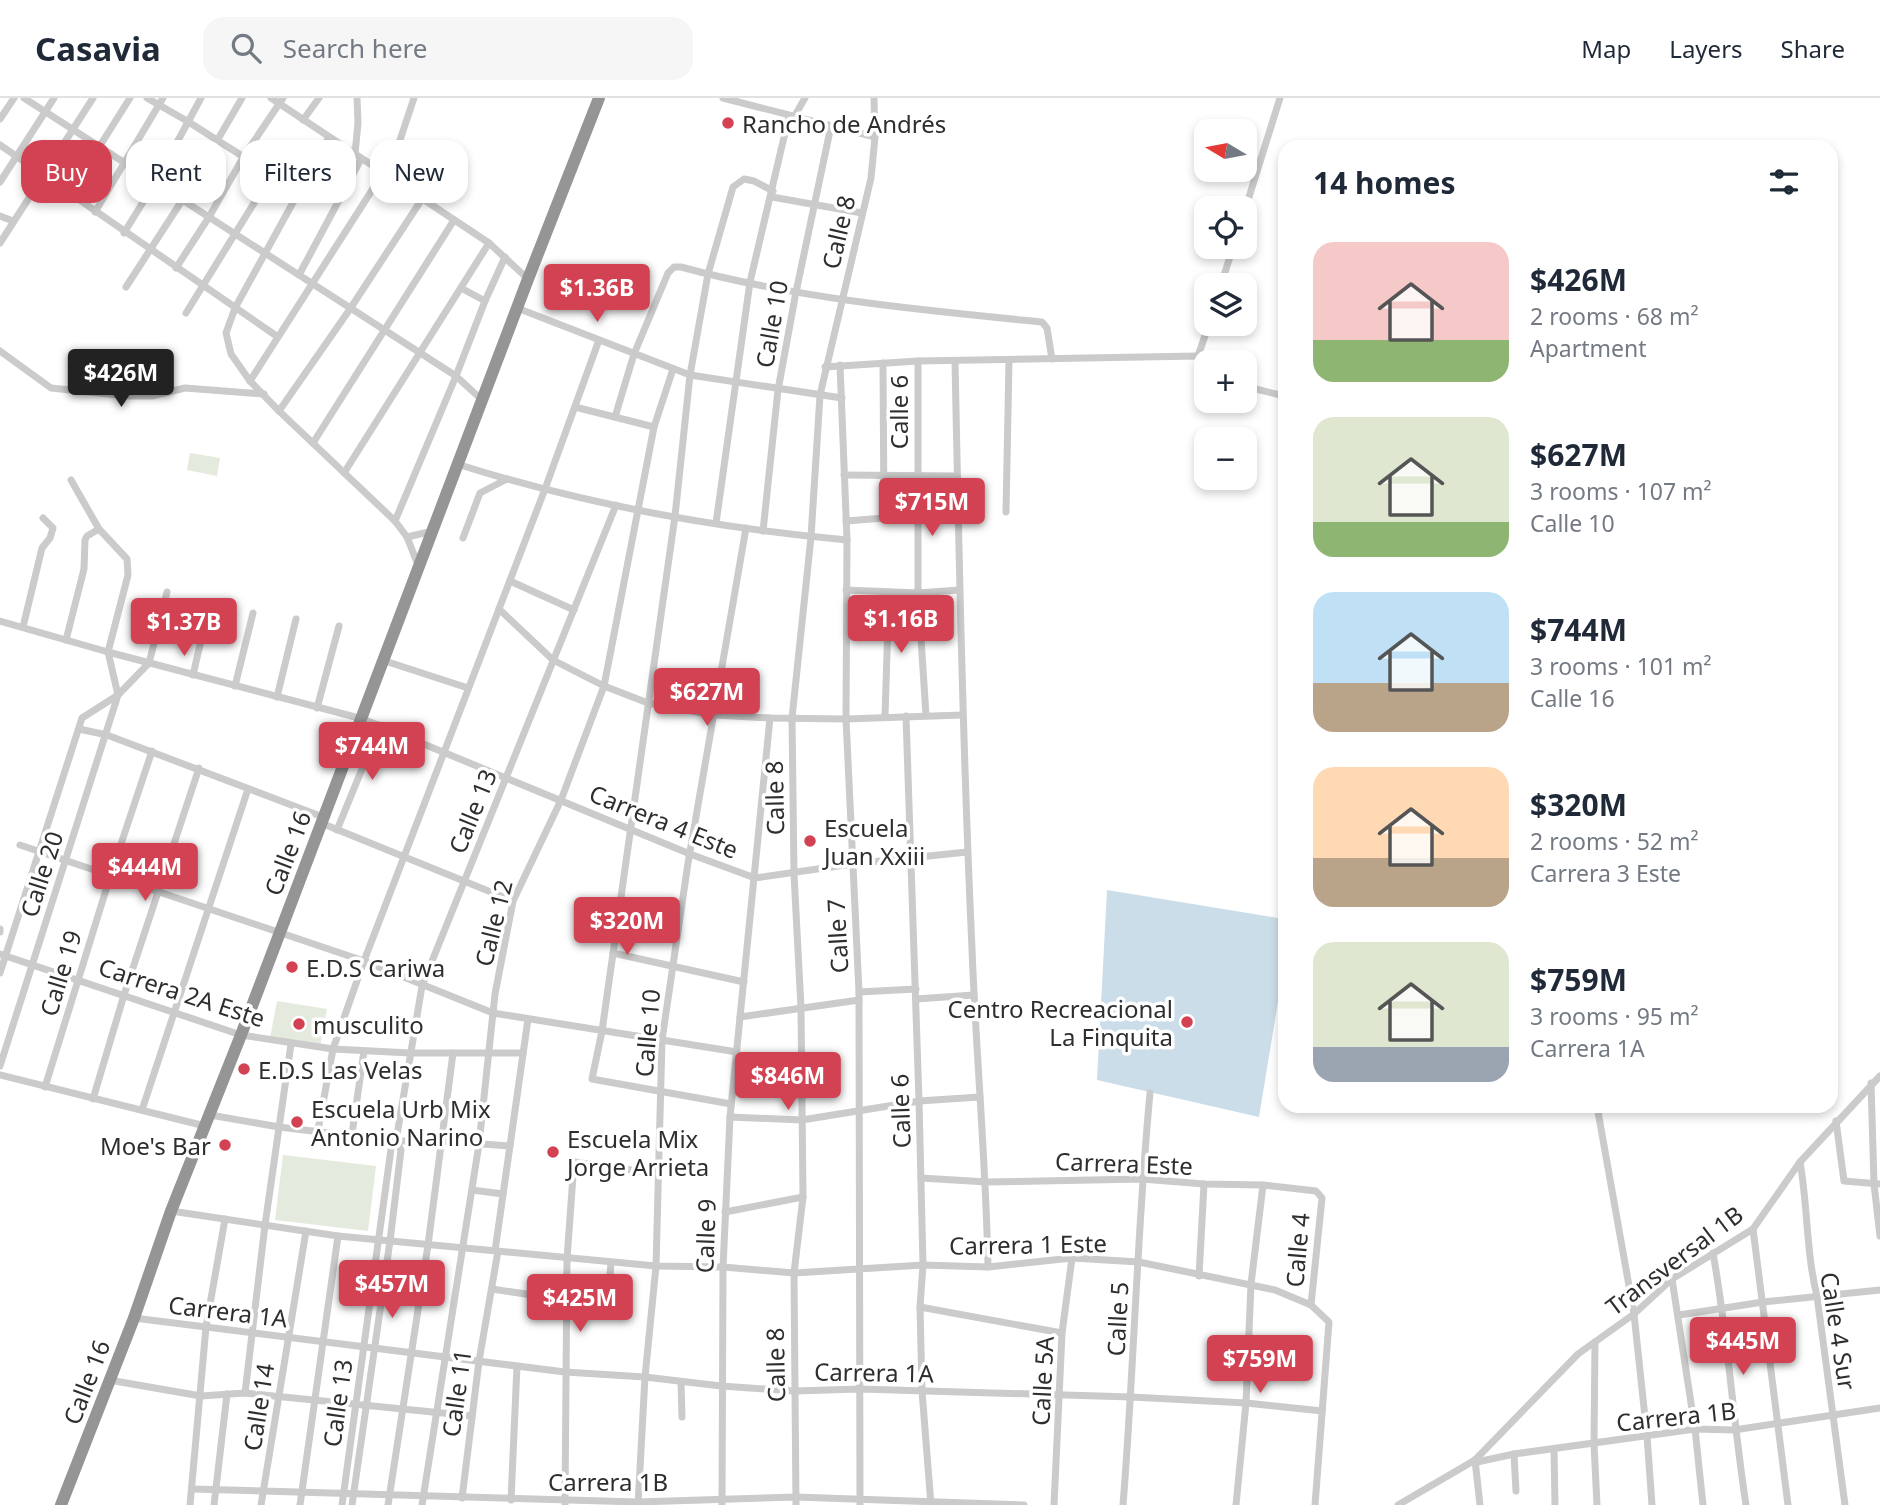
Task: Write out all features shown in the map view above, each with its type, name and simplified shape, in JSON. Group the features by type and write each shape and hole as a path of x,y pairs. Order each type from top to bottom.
{"highway":[{"name":"Calle 16","path":"58,1504 134,1318 172,1211 599,98"}],"street":[{"path":"0,119 13,98"},
{"path":"24,98 88,140"},
{"path":"0,182 54,98"},
{"path":"67,140 93,98"},
{"path":"104,140 130,98"},
{"path":"146,98 161,101 187,121 240,154"},
{"path":"177,140 201,98"},
{"path":"216,139 242,98"},
{"path":"271,98 281,101 303,120 370,164"},
{"path":"303,120 319,98"},
{"path":"299,275 358,156 357,98"},
{"path":"399,140 414,98"},
{"path":"723,98 875,137"},
{"path":"716,523 750,282 792,116 805,98"},
{"name":"Calle 8","path":"796,1501 794,1273 803,1197 801,1008 794,874 792,718 811,537 820,395 871,178 875,137 874,98"},
{"path":"1249,196 1280,98"},
{"path":"95,212 161,101"},
{"path":"255,140 281,101"},
{"name":"Calle 10","path":"763,531 778,390 813,204 831,126"},
{"path":"0,145 21,161"},
{"path":"112,154 125,161"},
{"path":"176,268 240,163"},
{"path":"731,1104 592,1079 602,1031 675,516 690,375 708,274 733,187 738,181 754,181 772,194 862,213"},
{"path":"250,381 328,258 370,198"},
{"path":"0,243 25,203"},
{"path":"81,203 278,337"},
{"path":"124,233 142,203"},
{"path":"126,287 180,203"},
{"path":"189,203 456,376 482,400"},
{"path":"186,313 252,203"},
{"path":"293,203 235,308 226,333 231,355 250,381 279,411 394,521 407,537 419,569"},
{"path":"279,411 419,203"},
{"path":"428,203 489,243 528,279"},
{"path":"0,216 13,221"},
{"path":"313,443 454,219"},
{"path":"344,473 489,243"},
{"path":"314,248 328,258"},
{"path":"394,521 505,257"},
{"path":"615,417 634,354 668,273 674,267 796,292 901,309 1042,322 1047,328 1057,359"},
{"path":"461,288 485,300"},
{"path":"517,308 690,375 842,398"},
{"path":"318,1130 333,1049 364,961 545,489 599,340"},
{"path":"0,351 51,388 128,396 152,396 185,388 264,394"},
{"path":"825,367 918,361 1194,356"},
{"path":"956,360 962,715 988,1267"},
{"path":"1006,512 1009,360"},
{"name":"Calle 6","path":"918,361 918,593 926,715"},
{"path":"883,363 884,518"},
{"name":"Calle 7","path":"840,365 847,540 846,719 859,996 860,1502"},
{"name":"Calle 12","path":"422,1501 479,1144 493,1013 513,901 561,800 604,686 636,509 654,428 673,369"},
{"path":"1257,389 1278,394"},
{"path":"575,407 654,428"},
{"path":"457,464 545,489 636,509 763,531 847,540"},
{"path":"844,475 957,476"},
{"path":"463,538 480,493 508,479"},
{"path":"71,480 99,529 127,559 129,566 108,652 118,695"},
{"name":"Calle 13","path":"352,1505 366,1406 379,1240 391,1149 396,1141 422,986 616,505"},
{"path":"23,628 42,548 50,538 53,528 43,518"},
{"path":"846,521 918,519"},
{"name":"Calle 10","path":"638,1504 645,1377 656,1266 662,1040 690,854 746,528"},
{"path":"65,640 84,569 85,540 99,529"},
{"path":"407,537 433,531"},
{"path":"510,580 574,610"},
{"path":"846,590 918,593 958,590"},
{"path":"0,973 3,955 79,729 85,716 118,695 149,663 167,592"},
{"path":"885,716 889,592"},
{"path":"192,674 209,606"},
{"path":"499,609 553,660 604,686 648,704 714,715 770,718 846,719 962,715"},
{"path":"235,686 253,613"},
{"path":"277,697 296,619"},
{"name":"Carrera 4 Este","path":"0,621 363,719 690,854 755,878 967,852"},
{"path":"317,708 339,626"},
{"path":"385,661 468,688"},
{"name":"Calle 20","path":"0,1066 118,695"},
{"name":"Calle 6","path":"905,716 921,1178 922,1391 931,1503"},
{"name":"Calle 9","path":"722,1502 720,1386 730,1117 770,718"},
{"path":"337,830 380,725"},
{"path":"79,729 107,735 199,768 322,820 337,830 513,901"},
{"name":"Calle 19","path":"45,1087 152,751"},
{"path":"93,1098 199,768"},
{"path":"142,1110 248,789"},
{"path":"20,845 364,961 493,1013 737,1052"},
{"path":"613,953 744,982"},
{"name":"Carrera 2A Este","path":"3,955 241,1035 291,1044 364,1051 523,1053"},
{"path":"740,1017 916,989"},
{"path":"916,999 974,995"},
{"name":"Calle 11","path":"462,1498 528,1019"},
{"path":"245,1393 265,1225 291,1044"},
{"path":"352,1134 364,1051"},
{"path":"388,1505 428,1245 453,1053"},
{"path":"0,1075 142,1110 208,1120 318,1130 396,1141 510,1146"},
{"name":"Transversal 1B","path":"1476,1461 1578,1354 1634,1314 1672,1279 1752,1229 1800,1162 1880,1076"},
{"path":"1871,1083 1880,1236"},
{"name":"Calle 5","path":"1123,1505 1142,1179 1150,1093"},
{"path":"730,1117 802,1120 919,1101 979,1097"},
{"path":"1598,1113 1634,1314 1652,1505"},
{"path":"1836,1121 1843,1181 1877,1184"},
{"name":"Calle 13","path":"342,1505 357,1405 390,1241 401,1150 396,1141"},
{"path":"565,1503 567,1259 574,1162 659,1174"},
{"name":"Calle 4 Sur","path":"1800,1162 1806,1193 1810,1264 1818,1296 1845,1505"},
{"name":"Carrera Este","path":"921,1178 986,1182 1142,1179 1263,1185 1316,1191 1322,1198"},
{"path":"1199,1276 1204,1184"},
{"path":"1236,1505 1246,1403 1251,1284 1263,1185"},
{"path":"472,1190 503,1194"},
{"path":"725,1212 803,1197"},
{"name":"Calle 4","path":"1311,1305 1322,1198"},
{"name":"Carrera 1 Este","path":"172,1211 338,1236 656,1266 723,1267 794,1273 923,1265 988,1267 1072,1258 1139,1262 1199,1276 1251,1284 1288,1294 1311,1305 1328,1319 1329,1327 1322,1411"},
{"path":"190,1505 206,1327 225,1219"},
{"path":"1752,1229 1788,1505"},
{"name":"Calle 14","path":"261,1505 306,1231"},
{"path":"300,1505 338,1236"},
{"path":"1713,1253 1723,1308 1734,1430 1746,1505"},
{"name":"Calle 5A","path":"1054,1505 1062,1333 1072,1258"},
{"path":"607,1314 611,1262"},
{"path":"1672,1279 1695,1429 1703,1505"},
{"path":"492,1289 566,1300"},
{"path":"1679,1315 1763,1302 1880,1290"},
{"path":"920,1307 1062,1333"},
{"name":"Carrera 1A","path":"134,1318 565,1372 645,1377 720,1386 795,1391 860,1389 1131,1397 1246,1403 1322,1411"},
{"path":"1595,1342 1594,1444 1597,1505"},
{"path":"511,1500 516,1366"},
{"path":"109,1380 201,1396 245,1393 472,1416"},
{"path":"681,1382 682,1418"},
{"path":"214,1505 227,1394"},
{"name":"Carrera 1B","path":"1398,1505 1476,1461 1695,1429 1734,1430 1880,1408"},
{"path":"1315,1505 1322,1411"},
{"path":"1554,1449 1555,1505"},
{"path":"1514,1454 1516,1491"},
{"path":"1476,1461 1480,1505"},
{"name":"Carrera 1B","path":"192,1489 354,1494 422,1501 462,1498 474,1502 511,1500 638,1504 796,1501 1024,1505"}],"shaded area":[{"path":"190,453 220,458 217,476 187,470"},
{"name":"musculito","path":"277,1001 327,1009 320,1047 270,1038"},
{"path":"283,1155 376,1166 368,1231 275,1220"}],"water":[{"name":"Centro Recreacional La Finquita","path":"1107,890 1278,918 1278,1001 1259,1117 1097,1080"}],"place":[{"name":"Rancho de Andrés","path":"728,123"},
{"name":"Escuela Juan Xxiii","path":"810,841"},
{"name":"E.D.S Cariwa","path":"292,967"},
{"name":"Centro Recreacional La Finquita","path":"1187,1022"},
{"name":"musculito","path":"299,1024"},
{"name":"E.D.S Las Velas","path":"244,1069"},
{"name":"Escuela Urb Mix Antonio Narino","path":"297,1122"},
{"name":"Moe's Bar","path":"225,1145"},
{"name":"Escuela Mix Jorge Arrieta","path":"553,1152"}]}
